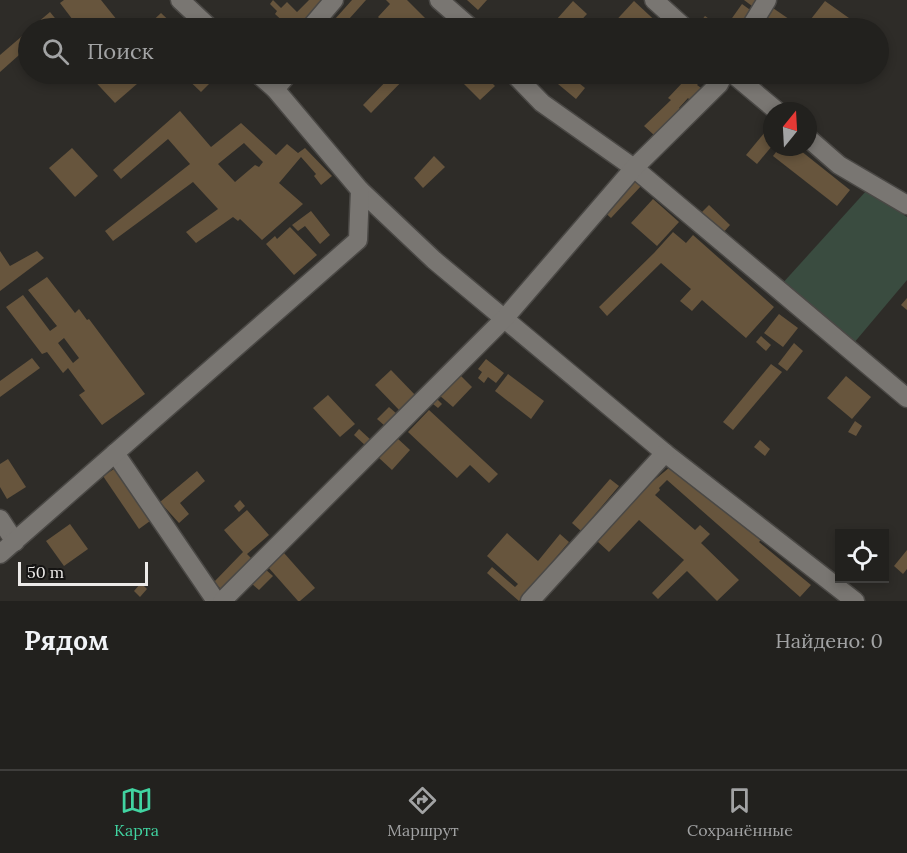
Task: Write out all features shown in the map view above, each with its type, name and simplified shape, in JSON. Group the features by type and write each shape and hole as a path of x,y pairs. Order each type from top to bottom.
{"street":[{"path":"180,0 199,18"},
{"path":"319,18 334,0"},
{"path":"439,0 460,18"},
{"path":"654,0 674,18"},
{"path":"756,18 767,0"},
{"path":"269,84 360,190 434,260 665,453 855,601"},
{"path":"275,89 279,84"},
{"path":"524,84 542,103 634,168 907,398"},
{"path":"222,601 504,319 634,168 719,84"},
{"path":"746,84 767,102"},
{"path":"817,146 839,165 907,205"},
{"path":"0,554 358,240 360,190"},
{"path":"115,453 216,601"},
{"path":"530,601 665,453"},
{"path":"0,519 15,542"}],"green space":[{"path":"867,190 907,217 907,280 853,344 781,285"}],"building":[{"path":"64,0 101,0 115,18 71,18 60,3"},
{"path":"273,0 281,8 287,2 297,12 309,0 326,0 309,18 279,18 275,14 277,11 270,4"},
{"path":"352,0 366,0 350,18 336,18"},
{"path":"386,0 407,0 425,18 379,18 390,4"},
{"path":"467,0 487,0 478,10"},
{"path":"744,0 757,0 752,6"},
{"path":"573,1 587,14 583,18 558,18"},
{"path":"634,1 652,18 618,18"},
{"path":"825,1 849,18 812,18"},
{"path":"742,4 753,12 748,18 732,18"},
{"path":"770,6 787,18 762,18"},
{"path":"50,12 55,18 43,18"},
{"path":"161,13 166,18 156,18"},
{"path":"18,40 18,56 0,72 0,55"},
{"path":"97,84 137,84 115,103"},
{"path":"193,84 209,84 201,92"},
{"path":"383,84 399,84 371,113 363,105"},
{"path":"464,84 493,84 495,86 480,100"},
{"path":"558,84 580,84 585,88 576,99"},
{"path":"681,84 698,84 704,90 692,103 688,98 679,108 680,110 654,135 644,126 671,100 668,98"},
{"path":"180,111 211,147 241,123 276,155 287,144 298,153 305,148 332,176 321,185 314,176 316,174 301,157 279,183 303,204 262,240 240,219 238,221 233,217 196,243 186,232 218,209 193,182 113,241 105,231 190,164 168,139 121,179 113,170","holes":["244,143 263,162 259,167 255,165 235,182 218,164"]},
{"path":"763,134 764,156 757,164 746,155"},
{"path":"72,148 98,176 75,197 49,168"},
{"path":"434,156 445,167 423,188 414,178"},
{"path":"773,156 807,156 850,190 837,206"},
{"path":"632,175 642,185 611,218 601,209"},
{"path":"653,199 679,222 657,246 631,223"},
{"path":"709,205 730,225 722,234 700,214"},
{"path":"311,211 330,235 320,244 305,226 298,231 292,225"},
{"path":"290,227 317,255 294,275 266,244 275,236 277,239"},
{"path":"673,232 686,243 693,235 774,307 746,338 702,300 692,311 680,301 691,289 661,263 607,316 599,307"},
{"path":"0,251 10,266 37,251 44,258 0,291"},
{"path":"47,277 75,313 79,309 87,320 89,319 145,394 102,425 79,395 85,391 68,368 63,373 47,352 42,354 6,307 23,295 50,331 57,326 28,290","holes":["64,338 79,358 73,363 58,343"]},
{"path":"907,298 907,310 901,305"},
{"path":"779,314 798,328 783,347 764,333"},
{"path":"761,336 771,345 766,351 756,342"},
{"path":"794,343 803,351 787,371 778,364"},
{"path":"32,358 40,368 0,397 0,381"},
{"path":"486,359 504,373 496,383 488,377 484,383 478,378 482,372 478,369"},
{"path":"771,364 782,372 733,430 723,422"},
{"path":"391,370 418,398 402,413 375,385"},
{"path":"459,374 472,387 453,407 439,395"},
{"path":"508,374 544,401 531,419 495,391"},
{"path":"846,376 871,397 852,419 827,398"},
{"path":"328,395 355,424 340,437 313,408"},
{"path":"437,399 442,404 438,408 433,404"},
{"path":"389,407 397,414 385,426 377,419"},
{"path":"429,410 498,474 489,483 470,465 457,478 408,432"},
{"path":"855,421 862,426 856,436 848,432"},
{"path":"359,429 372,441 367,447 354,435"},
{"path":"396,437 410,450 392,470 378,457"},
{"path":"760,440 770,449 765,456 754,447"},
{"path":"8,459 26,487 7,499 0,487 0,464"},
{"path":"670,467 700,488 761,540 759,542 811,585 800,597 667,480 655,495 695,530 700,525 710,534 701,543 739,580 717,601 687,571 658,599 652,593 684,560 639,520 609,552 597,541 652,482"},
{"path":"114,469 150,521 139,529 103,476"},
{"path":"197,471 205,481 180,503 189,514 179,523 160,502"},
{"path":"610,479 619,486 581,531 572,523"},
{"path":"240,500 245,506 239,512 234,506"},
{"path":"247,510 269,535 247,554 253,560 223,591 214,582 243,552 224,530"},
{"path":"70,524 88,549 64,566 46,541"},
{"path":"507,533 538,561 560,534 569,542 519,601 487,573 492,567 515,587 518,584 487,556"},
{"path":"907,550 907,569 903,574 894,566"},
{"path":"284,553 315,588 300,601 268,567"},
{"path":"265,569 273,576 259,590 251,583"},
{"path":"141,583 147,589 140,597 134,591"}]}
